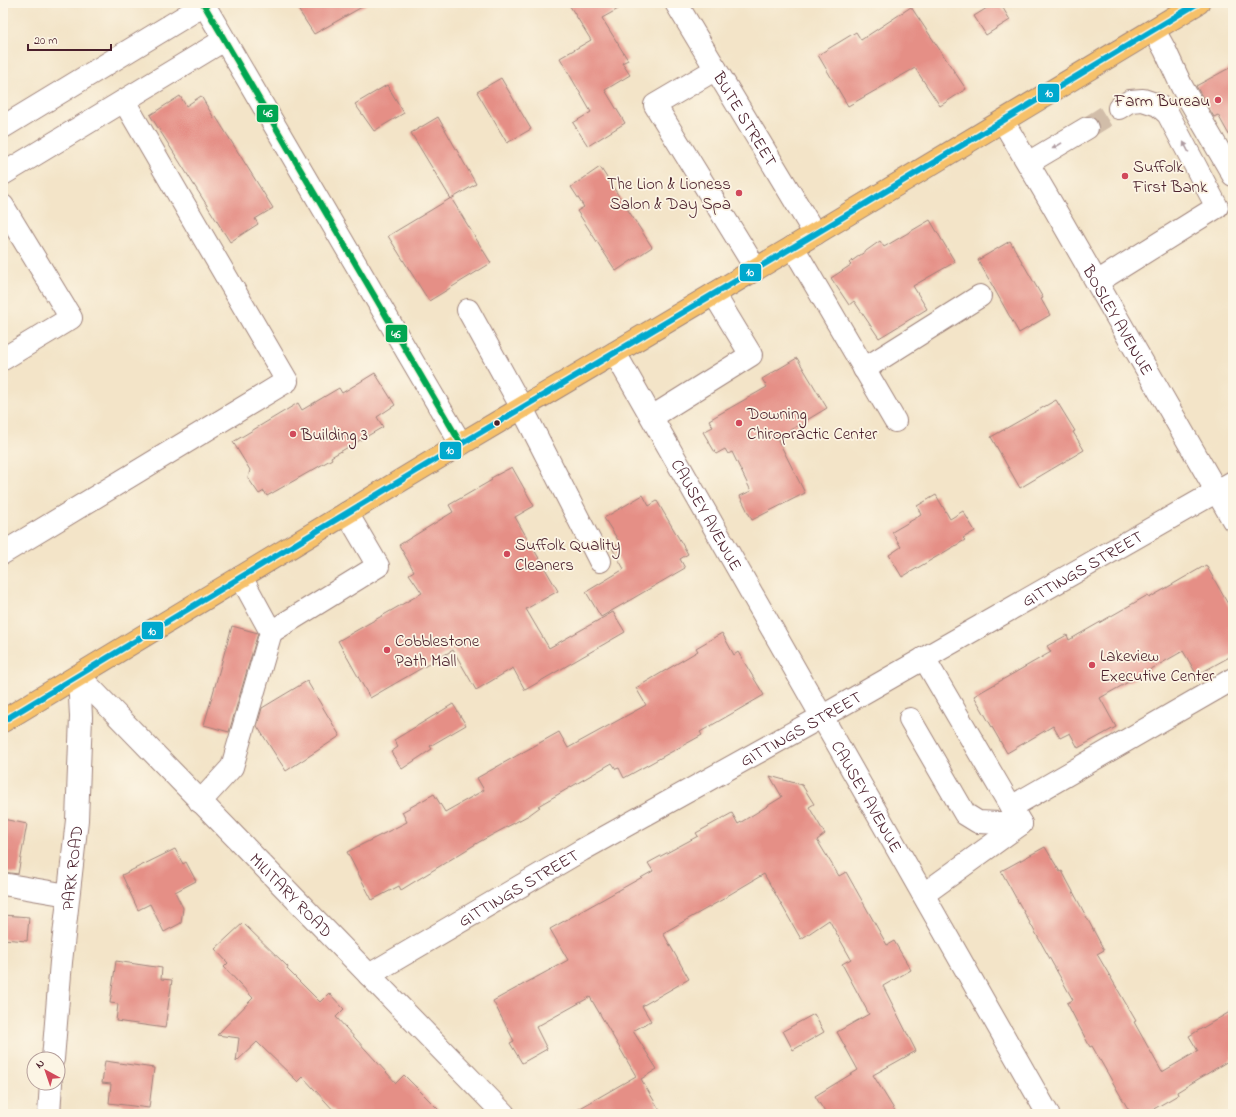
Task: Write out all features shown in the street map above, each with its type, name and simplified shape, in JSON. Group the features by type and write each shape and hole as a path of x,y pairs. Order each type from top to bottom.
{"main road":[{"path":"3,721 461,444 815,234 1198,3"}],"street":[{"name":"BUTE STREET","path":"676,3 815,234"},
{"path":"3,128 203,4 461,444"},
{"path":"1154,30 1182,87 1233,175"},
{"path":"3,174 224,40"},
{"path":"716,69 655,105 756,269"},
{"path":"1097,282 1217,207 1168,114 1158,105 1143,100 1130,101 1119,108"},
{"path":"3,553 287,381 124,101"},
{"name":"BOSLEY AVENUE","path":"1003,121 1097,282 1225,487 1233,520"},
{"path":"1028,163 1087,128"},
{"path":"3,206 71,318 3,359"},
{"path":"793,247 895,421"},
{"path":"652,417 751,355 714,294"},
{"path":"864,369 980,296"},
{"path":"468,310 522,408 600,561"},
{"name":"CAUSEY AVENUE","path":"615,352 1048,1114"},
{"name":"GITTINGS STREET","path":"369,975 582,850 823,716 1225,487"},
{"path":"200,802 232,767 271,632 378,566 347,513"},
{"path":"241,577 271,632"},
{"path":"924,658 1016,816"},
{"name":"MILITARY ROAD","path":"79,676 504,1114"},
{"name":"PARK ROAD","path":"54,1051 61,962 77,820 81,717 79,676"},
{"path":"924,894 1016,816 1233,679"},
{"path":"910,719 965,814 978,822 1016,816"},
{"path":"3,884 68,895"},
{"path":"49,1114 50,1091"}],"building":[{"path":"294,3 369,3 314,34"},
{"path":"568,3 629,3 602,18 628,60 622,63 630,75 605,90 625,123 588,146 573,123 591,112 560,58 591,40"},
{"path":"995,3 1000,3 1010,20 986,35 974,16"},
{"path":"911,7 966,89 940,106 915,68 848,106 818,55 856,32 861,40"},
{"name":"Farm Bureau","path":"1233,66 1233,142 1218,115 1214,117 1196,86"},
{"path":"501,78 531,129 507,143 477,92"},
{"path":"387,85 404,113 374,131 355,104"},
{"path":"180,96 186,106 201,96 214,118 216,117 273,208 255,219 258,224 230,242 150,115"},
{"path":"438,117 476,184 451,199 411,133"},
{"path":"600,167 652,247 616,271 577,211 584,207 571,187"},
{"path":"451,198 491,263 429,301 388,236"},
{"path":"930,220 955,262 913,286 927,309 879,338 854,301 849,305 831,278 851,265 849,263 880,241 884,247"},
{"path":"1010,241 1043,298 1041,299 1050,315 1019,333 978,260"},
{"path":"797,358 827,408 777,438 805,493 752,520 740,496 751,491 732,452 728,454 725,449 716,454 703,432 713,427 709,420 767,387 762,379"},
{"name":"Building 3","path":"375,373 395,405 377,417 383,427 331,457 332,459 267,496 264,491 259,494 248,478 250,470 233,442 298,403 302,410 339,388 342,393"},
{"path":"1056,400 1075,431 1073,432 1084,450 1020,488 991,437"},
{"path":"512,467 534,506 515,517 558,591 526,609 549,648 613,612 625,632 525,690 513,668 476,690 453,650 370,698 338,641 422,593 409,574 414,571 399,545 453,512 449,505 492,480 491,478"},
{"path":"643,495 649,506 657,501 688,554 680,559 685,568 601,617 586,592 624,569 612,548 620,543 604,518"},
{"path":"936,495 950,519 963,511 975,531 963,538 965,540 902,577 889,555 901,547 892,532 921,515 917,506"},
{"name":"Lakeview Executive Center","path":"1206,565 1233,613 1233,655 1197,675 1183,651 1100,698 1116,727 1078,748 1070,733 1060,738 1053,726 1007,753 974,696 1051,652 1047,646 1067,635 1069,640 1148,595 1149,598"},
{"path":"232,626 258,633 229,732 204,725"},
{"path":"722,633 734,655 738,652 764,695 700,732 702,735 624,778 619,768 616,769 612,763 538,806 540,807 529,815 479,842 401,890 399,886 372,900 347,852 407,822 402,812 434,794 445,812 484,790 477,778 559,732 568,748 646,705 636,688 698,651 696,648"},
{"path":"307,681 340,736 286,771 257,726 262,708"},
{"path":"453,704 466,725 430,746 432,749 402,769 391,752 398,747 394,740"},
{"path":"770,776 802,785 814,804 809,807 825,834 817,840 839,876 846,872 887,945 894,941 911,970 883,986 916,1051 873,1075 897,1114 826,1114 815,1096 858,1070 837,1032 869,1014 842,964 851,959 829,920 801,939 764,874 663,933 689,979 642,1006 651,1021 633,1031 657,1069 641,1079 662,1114 570,1114 636,1076 590,997 536,1027 547,1049 522,1063 510,1043 514,1041 493,1001 568,960 550,929 653,871 648,863 698,836 696,833 732,813 738,824 782,797"},
{"path":"3,819 27,824 18,874 3,872"},
{"path":"1045,847 1060,872 1062,871 1104,950 1097,954 1136,1021 1134,1022 1162,1072 1198,1051 1189,1036 1233,1010 1233,1058 1177,1092 1178,1095 1145,1114 1131,1114 1092,1046 1090,1047 1067,1003 1073,1000 1001,871"},
{"path":"175,849 183,864 186,862 196,881 175,892 183,908 181,923 164,932 150,904 138,910 122,875"},
{"path":"3,915 29,917 27,941 3,939"},
{"path":"243,923 288,967 287,969 320,1002 329,993 344,1009 336,1017 396,1083 404,1075 443,1114 337,1114 303,1077 298,1082 257,1042 236,1062 239,1038 217,1035 253,998 224,967 228,963 215,949"},
{"path":"116,961 162,968 161,979 172,980 165,1028 116,1021 118,1004 110,1003"},
{"path":"814,1014 824,1032 793,1050 783,1031"},
{"path":"105,1061 154,1068 149,1108 109,1103 111,1084 102,1083"}],"tunnel":[{"path":"1087,128 1119,108"}],"transit line":[{"name":"46","path":"203,3 461,444"},
{"name":"10","path":"3,721 461,444 815,234 1198,3"}],"place":[{"name":"Farm Bureau","path":"1218,100"},
{"name":"Suffolk First Bank","path":"1125,176"},
{"name":"The Lion & Lioness Salon & Day Spa","path":"739,193"},
{"name":"Downing Chiropractic Center","path":"739,423"},
{"name":"Building 3","path":"293,434"},
{"name":"Suffolk Quality Cleaners","path":"507,554"},
{"name":"Cobblestone Path Mall","path":"387,650"},
{"name":"Lakeview Executive Center","path":"1092,665"}]}
